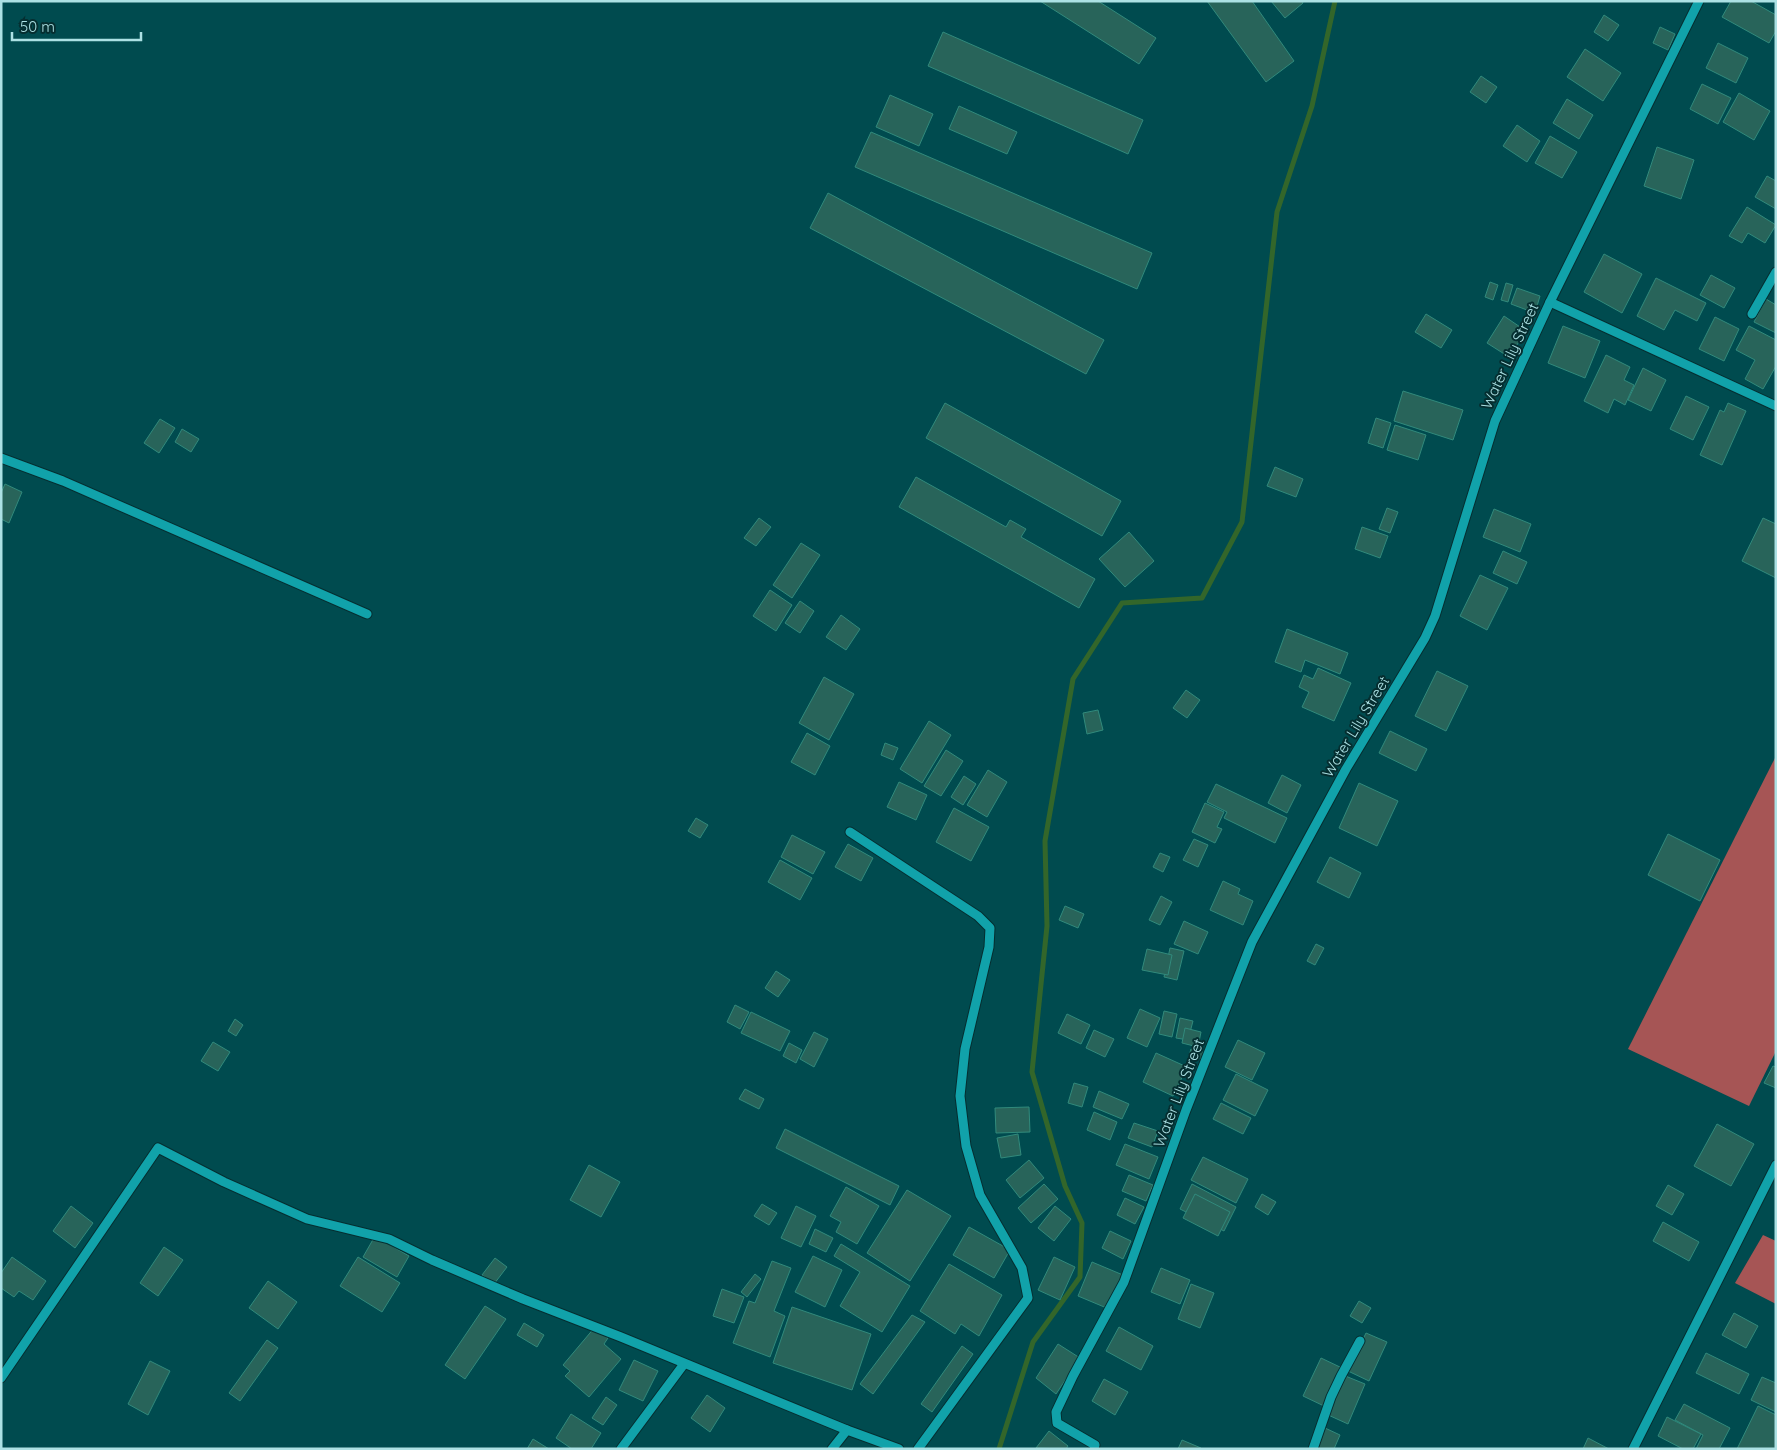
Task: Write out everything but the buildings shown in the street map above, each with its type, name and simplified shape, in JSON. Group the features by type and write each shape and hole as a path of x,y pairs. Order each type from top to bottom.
{"street":[{"name":"Water Lily Street","path":"1094,1449 1095,1445 1057,1423 1056,1412 1073,1376 1124,1282 1186,1110 1252,942 1346,768 1426,638 1435,616 1495,421 1550,302 1699,1"},
{"path":"1752,314 1776,272"},
{"path":"1550,302 1776,406"},
{"path":"1,458 63,481 367,614"},
{"path":"850,832 978,916 990,928 990,947 965,1050 960,1096 966,1146 980,1195 1022,1268 1028,1298 918,1449"},
{"path":"1,1378 158,1148 224,1182 307,1220 388,1239 523,1299 621,1337 847,1430 899,1449"},
{"path":"1633,1449 1776,1165"},
{"path":"1313,1449 1331,1397 1360,1341"},
{"path":"621,1449 684,1364"},
{"path":"832,1449 847,1430"}],"shaded area":[{"path":"1776,756 1776,1051 1749,1106 1628,1049"},
{"path":"1763,1235 1776,1241 1776,1304 1735,1283"}],"waterway":[{"path":"999,1449 1033,1342 1080,1277 1082,1223 1065,1186 1032,1072 1047,926 1045,841 1073,679 1122,603 1202,598 1242,522 1277,212 1312,106 1335,1"}]}
